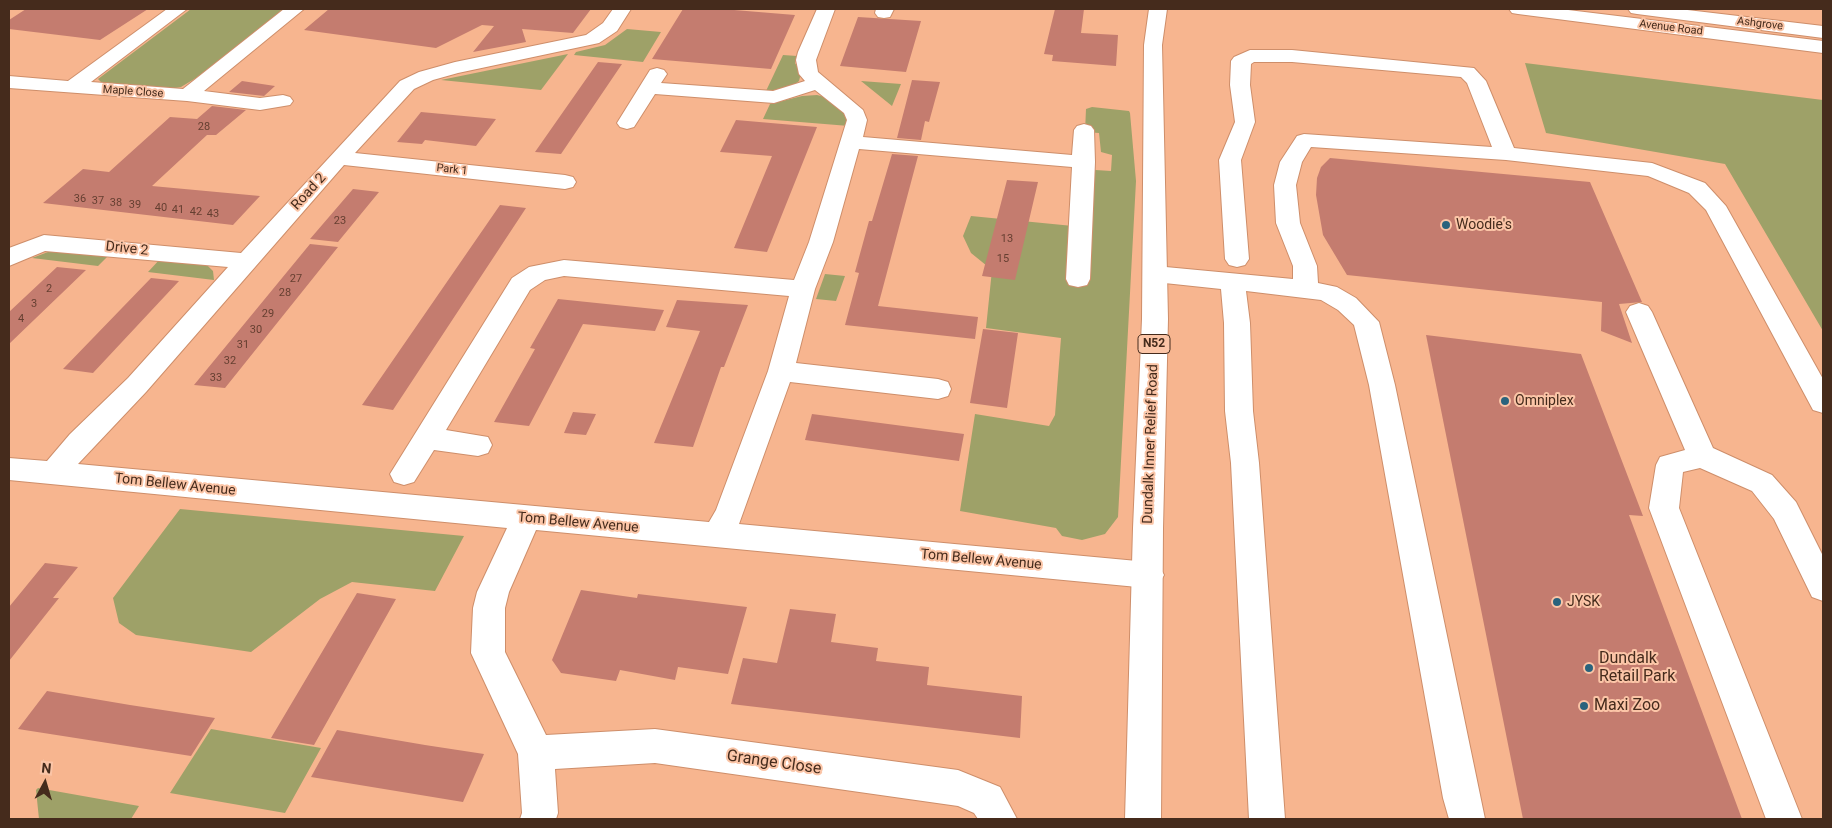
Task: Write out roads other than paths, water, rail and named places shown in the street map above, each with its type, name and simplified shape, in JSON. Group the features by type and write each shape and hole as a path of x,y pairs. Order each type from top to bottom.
{"street":[{"name":"Maple Close","path":"72,88 178,9"},
{"path":"187,95 295,9"},
{"name":"Road 2","path":"54,473 80,442 137,385 339,158 407,85 426,76 455,68 592,39 610,27 622,9"},
{"path":"717,536 730,512 781,370 803,289 821,242 857,120 853,110 809,74 806,60 808,52 826,9"},
{"name":"Dundalk Inner Relief Road","path":"1143,819 1155,274 1153,44 1158,9"},
{"name":"Avenue Road","path":"1518,9 1650,14 1680,17 1823,47"},
{"name":"Ashgrove","path":"1680,17 1823,32"},
{"path":"1267,819 1245,463 1239,411 1230,160 1245,122 1240,84 1241,61 1250,56 1292,56 1467,72 1476,81 1506,154"},
{"path":"627,123 653,81 774,97 818,83"},
{"path":"9,82 72,88"},
{"name":"Maple Close","path":"72,88 187,95 260,104 282,101"},
{"path":"1078,279 1084,130"},
{"path":"1306,289 1305,266 1288,223 1285,185 1291,162 1304,140 1506,154 1652,170 1696,188 1715,206 1823,403"},
{"path":"851,142 1084,162"},
{"name":"Park 1","path":"339,158 565,182"},
{"name":"Drive 2","path":"9,258 25,249 44,243 248,261"},
{"path":"404,474 521,284 538,273 564,268 803,289"},
{"path":"1155,274 1235,271 1328,293 1347,304 1366,322 1373,344 1467,819"},
{"path":"1639,312 1702,456"},
{"path":"781,370 938,389"},
{"path":"426,438 478,445"},
{"path":"1784,819 1664,508 1670,465 1702,456 1762,483 1785,511 1823,587"},
{"name":"Tom Bellew Avenue","path":"9,469 526,519 1148,575"},
{"path":"526,519 493,592 489,608 488,653 536,753 540,813 538,819"},
{"name":"Grange Close","path":"536,753 655,746 958,788 987,800 999,819"}],"place":[{"name":"Woodie's","path":"1446,225"},
{"name":"Omniplex","path":"1505,401"},
{"name":"JYSK","path":"1557,602"},
{"name":"Dundalk Retail Park","path":"1589,668"},
{"name":"Maxi Zoo","path":"1584,706"}]}
